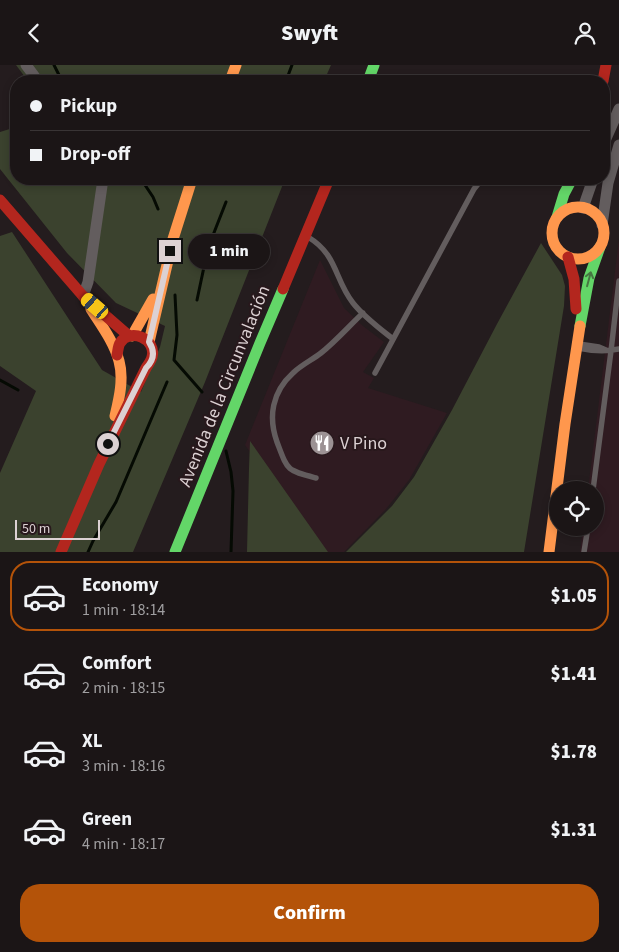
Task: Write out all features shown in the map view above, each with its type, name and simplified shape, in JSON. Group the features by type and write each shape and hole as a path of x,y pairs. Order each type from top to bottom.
{"main road":[{"path":"149,342 164,274 190,185"},
{"name":"Avenida de la Circunvalación","path":"176,552 256,352 327,185"},
{"path":"570,185 564,194 553,224 553,240 556,247 568,257 582,259 600,247"},
{"path":"574,185 579,207"},
{"path":"0,200 84,296 130,336 140,336 149,342 152,347 153,353 150,364 146,368 108,444 61,552"},
{"path":"549,552 576,346 589,278 603,240 602,225 595,214 589,210 579,207 569,209 557,217"},
{"path":"568,257 576,291 576,346"},
{"path":"108,444 119,396 119,346 122,341 130,336 148,307 164,274"},
{"path":"84,296 123,367 134,371 146,368"}],"street":[{"path":"610,129 619,109"},
{"path":"610,176 619,145"},
{"path":"84,296 88,282 102,185"},
{"path":"579,207 590,185"},
{"path":"602,225 608,185"}],"lane":[{"path":"375,373 477,185"},
{"path":"306,236 317,243 331,260 352,302 393,339"},
{"path":"594,481 608,350 619,281"},
{"path":"316,478 296,473 289,469 285,463 273,431 273,405 280,389 292,373 321,353 363,313"},
{"path":"576,346 599,347 608,350 619,349"},
{"path":"584,552 587,536"}],"shaded area":[{"path":"619,239 619,552 580,552 582,536 604,536 604,481 589,481"},
{"path":"320,260 344,308 384,342 363,372 374,378 368,388 447,413 409,480 386,509 344,552 321,552 245,445"}],"green space":[{"path":"16,65 331,65 327,75 24,75"},
{"path":"10,129 10,182 0,169 0,132"},
{"path":"13,185 283,185 205,382 133,552 0,552 0,473 36,391 0,366 0,236 12,232 102,370 141,392 160,347 165,326 116,303 67,253"},
{"path":"541,243 562,275 565,286 564,306 524,552 346,552 392,506 414,477"},
{"path":"250,441 328,552 247,552"}],"waterway":[{"path":"54,65 59,75"},
{"path":"288,75 292,65"},
{"path":"145,185 158,209"},
{"path":"197,300 208,248 226,202"},
{"path":"175,295 177,335 174,360 202,392"},
{"path":"0,380 18,390"},
{"path":"88,552 116,502 167,382"},
{"path":"226,451 233,491 231,552"}],"traffic: fast":[{"path":"370,75 374,65"},
{"path":"557,217 569,185"},
{"path":"580,326 589,278 600,247"},
{"path":"175,552 283,289"}],"traffic: slow":[{"path":"232,75 236,65"},
{"path":"149,342 173,239 190,185"},
{"path":"578,207 588,209 596,215 602,223 604,233 602,243 596,251 588,257 578,259 568,257 560,251 554,243 552,233 554,223 560,215 568,209 578,207"},
{"path":"132,336 153,299"},
{"path":"91,309 111,340 119,361 121,382 115,416"},
{"path":"549,552 565,424 580,326"}],"traffic: jam":[{"path":"604,75 606,65"},
{"path":"283,289 326,185"},
{"path":"0,200 83,296 129,336"},
{"path":"568,257 574,279 576,309"},
{"path":"61,552 99,464 151,360 151,345 142,337 130,336 124,338 120,343 117,355"}],"place":[{"name":"V Pino","path":"322,443"}],"route":[{"path":"108,444 152,358 152,347 149,342 170,251"}]}
